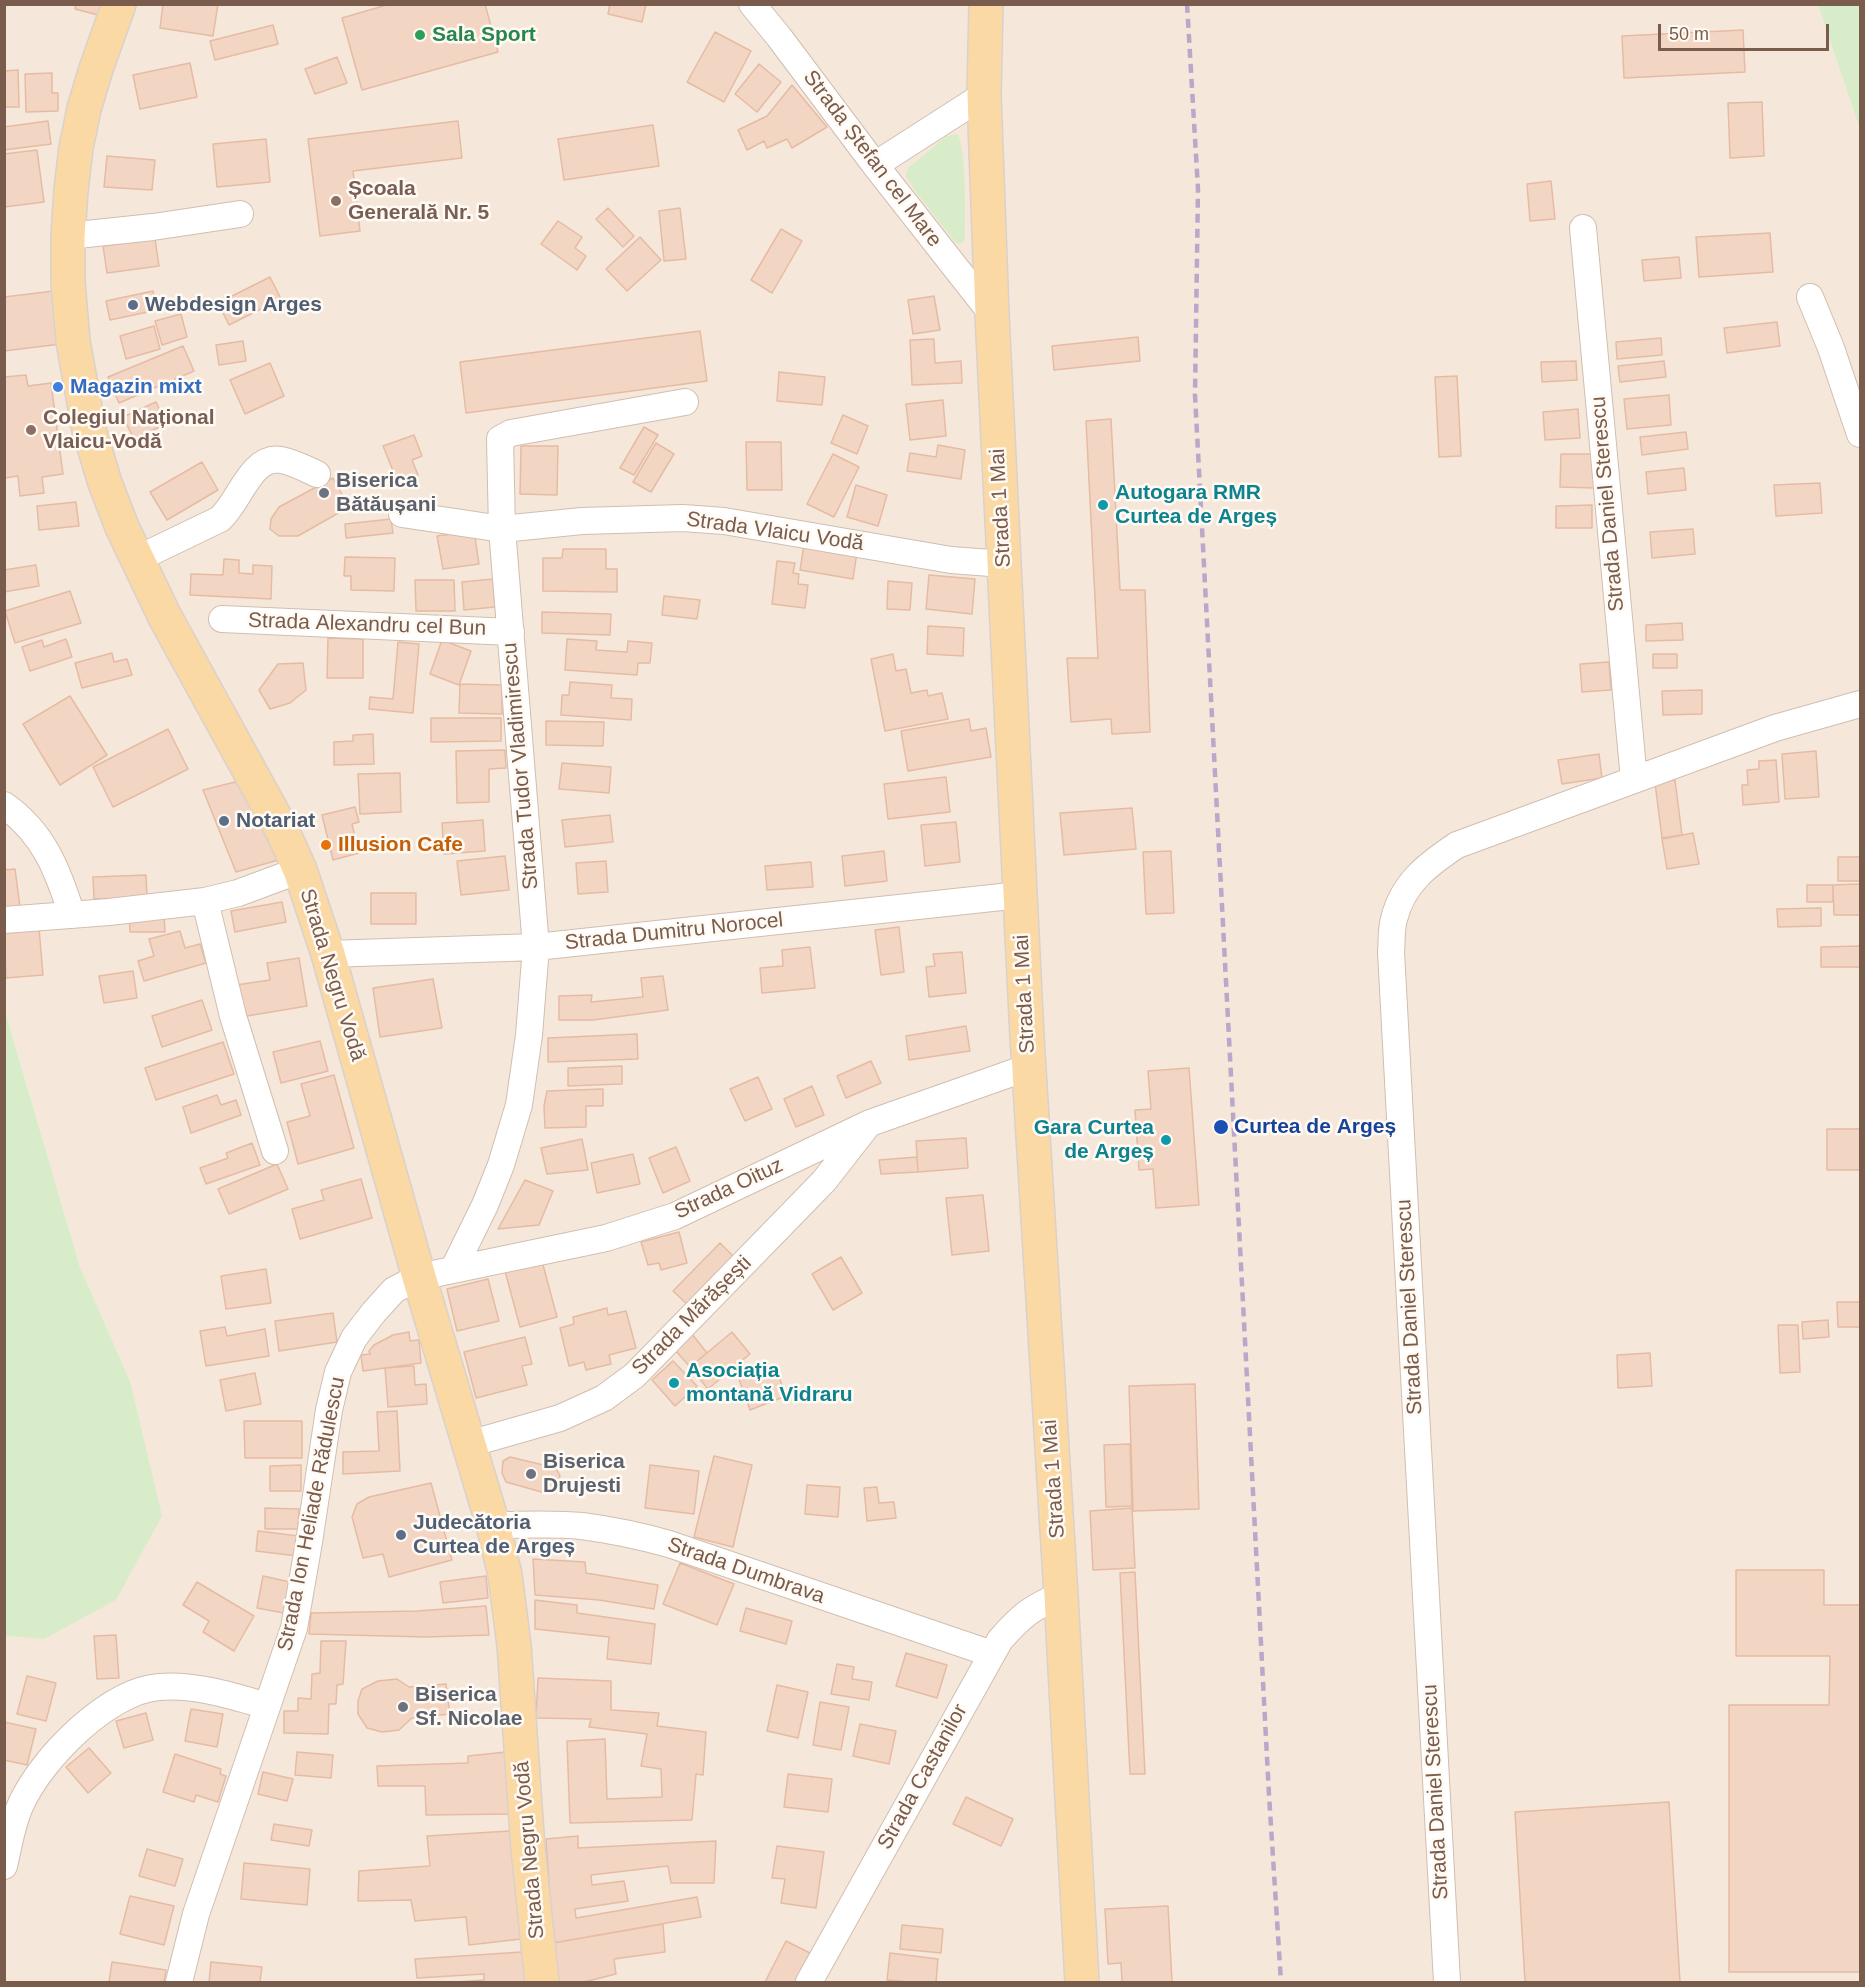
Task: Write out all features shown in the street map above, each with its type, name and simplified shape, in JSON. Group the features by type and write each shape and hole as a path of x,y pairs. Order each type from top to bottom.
{"main road":[{"name":"Strada Negru Vodă","path":"119,4 95,72 78,138 71,190 68,283 73,341 89,430 105,483 137,559 165,617 282,830 300,870 328,954 419,1277 493,1525 505,1575 514,1645 528,1849 542,1983"},
{"name":"Strada 1 Mai","path":"986,4 984,95 992,314 1020,895 1082,1983"}],"street":[{"name":"Strada Ștefan cel Mare","path":"752,4 992,314"},
{"path":"875,165 984,95"},
{"path":"68,236 153,227 240,214"},
{"name":"Strada Daniel Sterescu","path":"1583,228 1634,780"},
{"path":"1810,297 1831,348 1860,434"},
{"name":"Strada Tudor Vladimirescu","path":"454,1268 485,1205 501,1165 519,1105 529,1035 536,947 502,529 500,440 504,435 685,402"},
{"path":"137,559 220,519 230,511 258,466 269,459 283,460 317,474"},
{"name":"Strada Vlaicu Vodă","path":"402,514 502,529 582,521 683,518 745,523 951,560 1004,564"},
{"name":"Strada Alexandru cel Bun","path":"222,619 511,632"},
{"name":"Strada Daniel Sterescu","path":"1447,1983 1391,952 1394,919 1408,887 1429,864 1457,845 1775,728 1860,704"},
{"path":"4,805 29,827 46,848 57,871 72,915"},
{"path":"4,920 205,901 238,893 300,870"},
{"name":"Strada Dumitru Norocel","path":"328,954 536,947 1020,895"},
{"path":"205,901 233,1016 275,1151"},
{"name":"Strada Oituz","path":"419,1277 635,1230 675,1216 870,1123 1029,1067"},
{"name":"Strada Mărășești","path":"469,1444 560,1418 604,1398 635,1375 824,1181 870,1123"},
{"path":"801,1155 824,1181"},
{"name":"Strada Ion Heliade Rădulescu","path":"179,1983 196,1914 294,1628 327,1421 338,1372 354,1338 374,1312 394,1290 419,1277"},
{"name":"Strada Dumbrava","path":"493,1525 581,1526 635,1535 669,1544 992,1654"},
{"name":"Strada Castanilor","path":"809,1983 1000,1641 1018,1619 1035,1606 1061,1595"},
{"path":"4,1866 15,1818 21,1803 52,1756 88,1722 126,1695 158,1687 189,1688 233,1696 267,1706"}],"shaded area":[{"path":"5,5 1818,5 1860,130 1860,1982 5,1982 4,1636 44,1639 130,1381 80,1267 5,1011"}],"green space":[{"path":"1818,5 1860,5 1860,130"},
{"path":"957,134 962,153 965,184 965,240 960,244 956,243 906,176 908,168 947,136"},
{"path":"5,1011 80,1267 130,1381 162,1516 116,1600 44,1639 5,1636"}],"building":[{"path":"76,4 101,4 98,15 75,9"},
{"path":"163,4 218,4 213,36 160,28"},
{"name":"Sala Sport","path":"390,4 485,4 498,52 362,90 342,18"},
{"path":"610,4 646,4 642,22 608,14"},
{"path":"273,25 278,44 215,60 210,41"},
{"path":"1743,30 1745,72 1624,78 1622,36"},
{"path":"715,32 751,51 724,102 687,82"},
{"path":"337,57 347,83 315,94 305,69"},
{"path":"190,63 197,97 140,109 133,75"},
{"path":"759,64 781,82 757,112 735,94"},
{"path":"18,70 19,107 4,107 4,71"},
{"path":"52,73 52,93 58,93 58,111 26,112 25,74"},
{"path":"792,85 827,127 792,148 787,139 767,148 764,141 747,150 738,130 767,116"},
{"path":"1762,102 1764,156 1730,158 1728,103"},
{"path":"48,121 51,144 4,150 4,127"},
{"name":"Școala Generală Nr. 5","path":"458,121 462,158 353,171 360,231 320,236 308,139"},
{"path":"653,125 659,166 564,180 558,139"},
{"path":"266,139 270,182 217,187 213,144"},
{"path":"37,150 44,202 4,207 4,154"},
{"path":"107,156 155,160 152,190 104,187"},
{"path":"1551,181 1555,219 1530,221 1527,184"},
{"path":"608,208 634,236 623,247 596,219"},
{"path":"680,208 686,259 664,261 659,211"},
{"path":"558,221 582,237 575,248 586,256 577,270 541,244"},
{"path":"781,229 802,241 772,293 751,280"},
{"path":"1770,233 1773,272 1699,277 1696,237"},
{"path":"640,237 661,260 627,291 606,269"},
{"path":"155,239 159,266 107,273 103,246"},
{"path":"1679,257 1681,278 1644,281 1642,260"},
{"path":"270,277 281,299 229,325 218,303"},
{"name":"Colegiul Național Vlaicu-Vodă","path":"54,291 61,344 4,351 4,297"},
{"path":"153,291 157,310 110,320 106,301"},
{"path":"934,296 940,330 913,334 908,300"},
{"path":"181,314 187,337 162,345 155,321"},
{"path":"1777,322 1780,346 1727,353 1724,328"},
{"path":"154,326 160,349 126,359 120,336"},
{"path":"700,331 707,381 466,413 460,362"},
{"path":"1138,337 1140,361 1054,370 1052,346"},
{"path":"1661,338 1662,355 1617,359 1616,342"},
{"path":"934,339 935,363 961,361 962,383 912,385 910,340"},
{"path":"243,341 246,361 219,365 216,345"},
{"path":"183,346 194,371 119,403 108,377"},
{"path":"1576,361 1577,380 1542,382 1541,362"},
{"path":"1664,361 1666,377 1620,382 1618,366"},
{"path":"270,363 284,396 245,414 230,380"},
{"path":"779,372 825,377 822,405 777,401"},
{"name":"Colegiul Național Vlaicu-Vodă","path":"26,375 28,386 51,383 63,474 42,477 44,493 20,496 18,476 5,478 4,474 4,377"},
{"path":"1457,376 1461,456 1439,457 1435,377"},
{"path":"1669,395 1671,425 1627,429 1624,399"},
{"path":"943,400 946,436 910,440 906,404"},
{"path":"156,402 166,424 134,439 123,417"},
{"path":"1578,409 1580,438 1545,440 1543,412"},
{"path":"843,415 868,426 857,454 831,443"},
{"name":"Autogara RMR Curtea de Argeș","path":"1111,419 1120,590 1145,590 1150,732 1112,734 1111,719 1071,722 1067,658 1098,658 1086,421"},
{"path":"644,427 658,435 634,475 620,468"},
{"path":"1686,432 1688,449 1642,455 1640,437"},
{"path":"414,435 422,456 412,460 418,475 398,483 383,446"},
{"path":"746,442 781,442 782,490 747,490"},
{"path":"656,443 674,454 651,492 633,482"},
{"path":"938,445 965,450 961,479 907,471 910,453 936,457"},
{"path":"521,446 558,446 557,495 520,494"},
{"path":"833,454 859,467 834,517 807,504"},
{"path":"1561,454 1595,454 1594,488 1560,487"},
{"path":"202,462 218,490 167,520 150,492"},
{"path":"1684,468 1686,490 1648,494 1646,472"},
{"name":"Biserica Bătăușani","path":"333,478 349,507 298,536 279,536 270,529 271,519 279,507"},
{"path":"1820,483 1822,513 1776,516 1774,485"},
{"path":"856,485 887,495 878,526 847,517"},
{"path":"76,502 79,526 39,530 37,506"},
{"path":"1592,505 1592,528 1556,528 1556,506"},
{"path":"391,519 393,533 346,538 345,524"},
{"path":"1693,529 1695,554 1652,558 1650,532"},
{"path":"474,531 479,564 443,569 437,536"},
{"path":"805,538 858,546 853,579 800,570"},
{"path":"563,549 606,549 606,569 617,569 617,592 543,591 543,558 562,558"},
{"path":"345,557 395,558 394,591 351,590 351,576 344,576"},
{"path":"224,559 239,560 239,573 253,574 253,565 272,566 271,599 190,595 191,574 223,575"},
{"path":"777,561 795,563 793,573 799,574 798,584 808,585 805,608 772,604"},
{"path":"36,565 39,586 4,592 4,570"},
{"path":"929,575 975,579 972,614 926,609"},
{"path":"493,579 495,607 464,610 462,582"},
{"path":"415,580 454,580 455,611 416,611"},
{"path":"888,581 912,583 910,610 887,609"},
{"path":"70,591 81,623 15,643 5,611"},
{"path":"664,596 700,600 697,619 662,615"},
{"path":"542,612 611,614 610,635 542,633"},
{"path":"1682,623 1683,640 1646,641 1646,625"},
{"path":"928,626 964,628 963,656 927,654"},
{"path":"328,638 363,639 363,678 327,678"},
{"path":"66,639 72,657 30,671 22,647 42,640 44,647"},
{"path":"567,639 597,641 596,650 627,652 628,641 652,643 650,663 638,663 637,675 565,670"},
{"path":"442,640 471,651 459,685 430,674"},
{"path":"398,642 419,644 413,713 369,709 370,697 393,699"},
{"path":"112,653 114,662 127,659 132,675 82,688 75,663"},
{"path":"893,654 896,671 906,669 911,693 927,690 928,696 942,693 948,719 885,731 871,659"},
{"path":"1653,654 1677,654 1677,668 1653,668"},
{"path":"1609,662 1611,690 1582,692 1580,664"},
{"path":"303,663 306,690 290,703 270,709 259,690 278,664"},
{"path":"570,682 612,685 611,698 632,699 631,720 561,715 562,695 569,695"},
{"path":"460,684 502,685 502,714 459,713"},
{"path":"1702,690 1702,714 1663,715 1662,691"},
{"path":"70,696 107,755 60,785 23,724"},
{"path":"431,718 501,718 501,741 431,742"},
{"path":"969,719 971,731 986,728 991,757 908,771 901,731"},
{"path":"546,721 604,722 603,746 546,745"},
{"path":"168,729 188,769 113,807 93,767"},
{"path":"373,734 374,764 334,765 334,742 353,741 353,735"},
{"path":"505,750 506,768 489,769 489,802 457,803 456,751"},
{"path":"1816,751 1819,797 1785,799 1782,754"},
{"path":"1599,754 1602,778 1562,784 1558,760"},
{"path":"1776,760 1779,802 1743,805 1742,785 1748,785 1747,770 1759,769 1759,761"},
{"path":"562,763 611,767 609,793 559,789"},
{"path":"400,773 401,812 360,814 358,774"},
{"path":"946,777 950,812 888,819 884,784"},
{"path":"1675,780 1682,835 1662,838 1655,783"},
{"path":"239,781 282,859 236,872 203,790"},
{"path":"355,807 359,822 352,824 359,853 333,860 322,815"},
{"path":"1132,808 1136,849 1064,855 1060,813"},
{"path":"610,815 613,842 565,847 562,820"},
{"path":"483,820 485,851 444,854 442,823"},
{"path":"956,822 960,862 925,866 921,825"},
{"path":"1693,833 1699,864 1667,869 1662,839"},
{"path":"884,851 887,881 845,886 842,856"},
{"path":"1171,851 1174,913 1146,914 1143,852"},
{"path":"505,856 509,890 461,895 457,861"},
{"path":"1838,857 1860,857 1860,881 1838,881"},
{"path":"606,861 608,892 578,894 576,863"},
{"path":"811,862 813,887 767,890 765,866"},
{"path":"15,869 20,907 4,909 4,870"},
{"path":"146,875 147,898 94,899 93,877"},
{"path":"1860,884 1860,915 1834,915 1833,885"},
{"path":"1807,885 1833,885 1833,902 1807,902"},
{"path":"371,893 416,893 416,924 371,924"},
{"path":"282,902 286,922 235,932 231,911"},
{"path":"1821,908 1821,926 1778,927 1777,909"},
{"path":"164,914 165,932 130,932 129,915"},
{"path":"899,927 904,972 881,975 875,930"},
{"path":"39,928 43,975 6,978 4,931"},
{"path":"180,931 185,948 200,944 206,963 144,981 138,961 154,956 149,939"},
{"path":"1860,946 1860,967 1821,967 1821,947"},
{"path":"810,947 815,988 762,993 760,968 783,966 782,950"},
{"path":"962,952 966,993 929,997 926,967 935,966 933,954"},
{"path":"299,958 307,1006 241,1017 236,985 270,980 267,963"},
{"path":"133,971 137,998 104,1003 99,976"},
{"path":"663,976 668,1010 593,1020 559,1020 559,996 592,995 591,1002 643,997 641,978"},
{"path":"433,979 442,1028 380,1037 373,988"},
{"path":"202,1000 212,1030 162,1047 152,1016"},
{"path":"966,1026 970,1051 909,1060 906,1036"},
{"path":"637,1034 638,1059 548,1062 548,1038"},
{"path":"320,1041 328,1071 281,1083 273,1052"},
{"path":"223,1042 234,1074 156,1100 145,1068"},
{"path":"871,1061 881,1083 846,1098 837,1076"},
{"path":"622,1066 622,1084 568,1086 568,1068"},
{"name":"Gara Curtea de Argeș","path":"1189,1068 1199,1205 1156,1208 1153,1169 1139,1170 1135,1110 1151,1109 1148,1071"},
{"path":"334,1075 354,1148 298,1164 287,1122 310,1116 301,1084"},
{"path":"758,1077 772,1109 745,1121 730,1089"},
{"path":"812,1086 824,1115 796,1127 784,1099"},
{"path":"603,1089 603,1106 586,1106 586,1127 545,1128 544,1106 547,1091"},
{"path":"217,1095 221,1105 236,1100 241,1115 191,1133 183,1107"},
{"path":"1827,1129 1860,1129 1860,1170 1827,1170"},
{"path":"966,1138 968,1168 918,1172 916,1141"},
{"path":"582,1139 588,1170 547,1174 541,1148"},
{"path":"252,1143 260,1165 206,1184 200,1168 228,1158 226,1153"},
{"path":"676,1147 690,1181 663,1193 649,1158"},
{"path":"633,1154 640,1184 597,1193 591,1163"},
{"path":"917,1157 918,1172 881,1174 879,1160"},
{"path":"277,1164 288,1189 229,1214 218,1189"},
{"path":"361,1179 372,1218 300,1239 292,1209 324,1200 321,1190"},
{"path":"525,1180 553,1191 539,1225 498,1229"},
{"path":"983,1195 989,1251 952,1255 946,1198"},
{"path":"679,1232 687,1263 661,1270 659,1263 648,1265 641,1242"},
{"path":"720,1243 737,1260 690,1307 673,1291"},
{"path":"841,1257 862,1293 833,1310 812,1274"},
{"path":"542,1261 557,1317 520,1327 505,1271"},
{"path":"266,1269 271,1303 226,1309 221,1276"},
{"path":"488,1279 499,1321 457,1331 447,1289"},
{"path":"1837,1302 1860,1302 1860,1327 1838,1327"},
{"path":"607,1308 608,1315 626,1311 636,1348 609,1355 611,1364 586,1370 584,1362 569,1366 560,1328 574,1324 573,1317"},
{"path":"333,1313 337,1342 279,1351 275,1321"},
{"path":"1828,1320 1829,1337 1803,1339 1802,1322"},
{"path":"1778,1325 1798,1325 1800,1372 1780,1373"},
{"path":"225,1327 227,1336 265,1329 269,1356 206,1366 200,1331"},
{"path":"409,1332 410,1341 419,1340 421,1363 363,1371 361,1355 370,1354 369,1351 374,1345 393,1335"},
{"path":"732,1332 750,1354 708,1389 690,1367"},
{"path":"692,1334 707,1353 690,1367 674,1349"},
{"path":"525,1337 532,1364 522,1366 527,1385 476,1398 464,1352"},
{"path":"1650,1353 1652,1386 1618,1388 1617,1355"},
{"name":"Asociația montană Vidraru","path":"673,1361 697,1386 675,1406 652,1380"},
{"path":"414,1366 415,1385 426,1384 427,1404 388,1407 385,1368"},
{"path":"775,1366 786,1396 750,1410 739,1379"},
{"path":"255,1373 261,1404 226,1411 220,1380"},
{"path":"1195,1384 1199,1509 1133,1511 1129,1386"},
{"path":"397,1411 400,1471 343,1474 343,1452 379,1451 377,1412"},
{"path":"244,1421 302,1421 302,1458 245,1458"},
{"path":"1130,1444 1132,1506 1106,1507 1104,1445"},
{"path":"714,1456 752,1465 733,1547 694,1537"},
{"name":"Biserica Drujesti","path":"510,1457 556,1468 560,1476 555,1491 545,1493 506,1482 502,1473 503,1461"},
{"path":"301,1465 301,1491 270,1491 270,1466"},
{"path":"650,1465 699,1471 694,1514 645,1508"},
{"name":"Judecătoria Curtea de Argeș","path":"431,1483 452,1560 389,1577 383,1554 363,1558 352,1517 357,1504 369,1497"},
{"path":"807,1485 840,1487 838,1517 805,1514"},
{"path":"877,1487 879,1503 894,1502 896,1518 867,1521 864,1488"},
{"path":"265,1508 299,1509 298,1529 265,1529"},
{"path":"1132,1508 1135,1568 1093,1570 1090,1511"},
{"path":"258,1531 299,1536 297,1556 256,1551"},
{"path":"533,1559 585,1562 586,1573 658,1585 654,1609 599,1600 535,1595"},
{"path":"680,1563 734,1584 717,1625 663,1604"},
{"path":"1736,1570 1824,1570 1824,1605 1860,1605 1860,1972 1729,1972 1729,1705 1829,1705 1830,1656 1736,1656"},
{"path":"1135,1572 1145,1774 1130,1774 1120,1573"},
{"path":"263,1576 290,1582 284,1613 257,1608"},
{"path":"486,1576 488,1598 443,1603 440,1582"},
{"path":"197,1582 254,1616 234,1651 203,1632 209,1621 183,1605"},
{"path":"535,1600 577,1605 577,1613 655,1624 651,1664 607,1659 609,1637 535,1629"},
{"path":"486,1606 489,1635 426,1637 309,1634 311,1613 417,1611"},
{"path":"746,1608 792,1621 786,1644 740,1631"},
{"path":"116,1635 119,1678 97,1679 94,1636"},
{"path":"321,1641 346,1641 343,1684 337,1685 336,1704 329,1704 328,1734 284,1733 284,1711 298,1711 298,1698 311,1699 312,1674 320,1673"},
{"path":"906,1653 947,1665 937,1698 896,1686"},
{"path":"837,1664 854,1667 852,1679 872,1682 869,1700 831,1694"},
{"path":"27,1676 56,1683 46,1721 17,1714"},
{"path":"538,1678 611,1681 611,1710 659,1713 657,1726 706,1732 703,1775 696,1774 692,1820 570,1823 567,1741 605,1739 607,1799 662,1797 661,1769 641,1766 647,1734 589,1727 591,1719 536,1718"},
{"name":"Biserica Sf. Nicolae","path":"397,1679 409,1687 446,1684 450,1714 412,1718 399,1730 382,1732 367,1728 358,1714 358,1701 362,1689 378,1681"},
{"path":"777,1685 808,1692 798,1738 767,1731"},
{"path":"820,1702 849,1707 841,1750 813,1745"},
{"path":"191,1709 223,1714 217,1747 185,1741"},
{"path":"146,1713 153,1740 124,1748 116,1721"},
{"path":"4,1722 36,1729 27,1765 4,1760"},
{"path":"860,1724 896,1731 889,1764 853,1756"},
{"path":"89,1748 111,1773 88,1793 66,1767"},
{"path":"297,1752 333,1755 331,1778 295,1775"},
{"path":"506,1752 513,1814 426,1815 425,1786 378,1786 377,1766 468,1763 468,1756"},
{"path":"175,1754 221,1769 220,1774 226,1776 218,1802 196,1795 194,1802 163,1792"},
{"path":"263,1772 293,1779 287,1801 258,1794"},
{"path":"788,1774 832,1779 828,1812 784,1807"},
{"path":"966,1797 1013,1819 1001,1846 953,1824"},
{"path":"1669,1802 1680,1982 1525,1982 1515,1812"},
{"path":"274,1824 312,1830 309,1846 271,1840"},
{"path":"510,1831 521,1939 469,1945 466,1917 415,1921 411,1900 358,1901 359,1871 430,1866 427,1836"},
{"path":"578,1836 578,1848 716,1841 714,1883 671,1883 668,1866 591,1875 592,1885 624,1881 628,1901 575,1909 576,1918 697,1897 701,1917 553,1943 546,1839"},
{"path":"777,1846 824,1852 816,1908 781,1903 785,1879 772,1878"},
{"path":"147,1849 183,1859 175,1886 139,1876"},
{"path":"244,1863 310,1869 307,1905 241,1899"},
{"path":"130,1896 174,1906 164,1945 120,1934"},
{"path":"1168,1906 1172,1982 1122,1982 1121,1963 1108,1964 1105,1909"},
{"path":"663,1924 665,1952 614,1959 616,1974 584,1982 557,1982 553,1943"},
{"path":"902,1925 943,1929 941,1953 900,1949"},
{"path":"786,1941 812,1954 798,1982 765,1982"},
{"path":"522,1952 526,1982 457,1982 484,1980 484,1974 417,1978 415,1959"},
{"path":"890,1953 938,1959 936,1982 887,1980"},
{"path":"112,1962 166,1970 164,1982 109,1982"},
{"path":"211,1962 262,1967 260,1982 209,1982"}],"railway":[{"path":"1187,4 1198,189 1195,395 1269,1795 1281,1982"}],"place":[{"name":"Sala Sport","path":"420,35"},
{"name":"Școala Generală Nr. 5","path":"336,201"},
{"name":"Webdesign Arges","path":"133,305"},
{"name":"Magazin mixt","path":"58,387"},
{"name":"Colegiul Național Vlaicu-Vodă","path":"31,430"},
{"name":"Biserica Bătăușani","path":"324,493"},
{"name":"Autogara RMR Curtea de Argeș","path":"1103,505"},
{"name":"Notariat","path":"224,821"},
{"name":"Illusion Cafe","path":"326,845"},
{"name":"Curtea de Argeș","path":"1221,1127"},
{"name":"Gara Curtea de Argeș","path":"1166,1140"},
{"name":"Asociația montană Vidraru","path":"674,1383"},
{"name":"Biserica Drujesti","path":"531,1474"},
{"name":"Judecătoria Curtea de Argeș","path":"401,1535"},
{"name":"Biserica Sf. Nicolae","path":"403,1707"}]}
